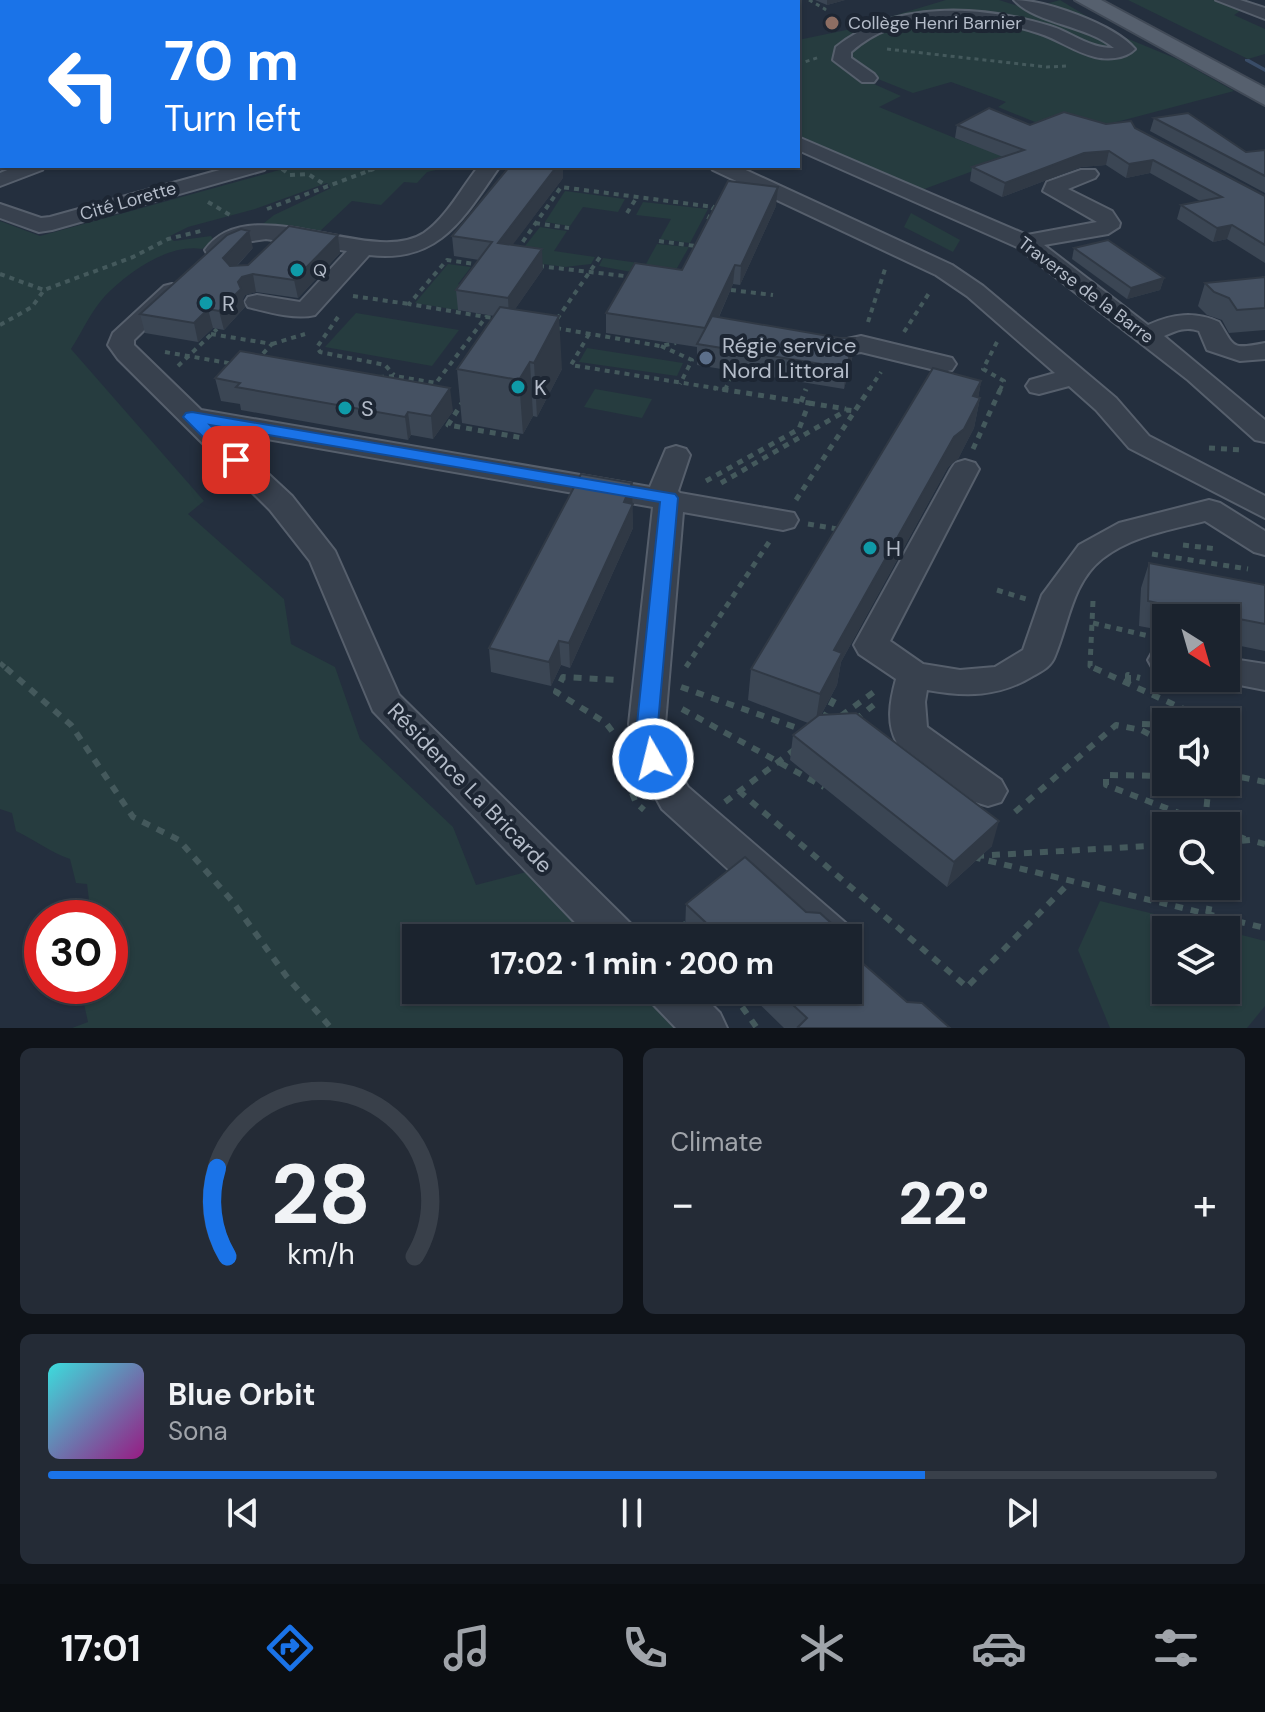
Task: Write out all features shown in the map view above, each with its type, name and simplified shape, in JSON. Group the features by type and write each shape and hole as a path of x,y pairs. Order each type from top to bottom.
{"main road":[{"path":"1085,0 1264,93"},
{"path":"1110,0 1233,60 1264,93"}],"street":[{"path":"868,78 842,60 842,51 849,43 870,31 916,17 974,14 1046,30 1103,53 1119,53 1126,49 1088,25 1020,0"},
{"path":"1224,0 1265,14"},
{"name":"Traverse de la Barre","path":"800,144 1025,242 1064,275 1197,374 1259,442"},
{"path":"0,180 30,168"},
{"name":"Cité Lorette","path":"0,211 39,225 249,168"},
{"path":"121,345 122,338 220,246 255,245 272,231 394,250 416,246 431,238 488,168"},
{"path":"724,168 944,270 1009,320 1106,404 1139,442 1210,496 1251,550"},
{"path":"1025,242 1108,227 1104,216 1054,191 1055,187 1088,174"},
{"path":"257,302 306,310 365,246"},
{"path":"416,246 447,260"},
{"path":"1146,335 1190,320 1210,327 1216,345 1229,352 1243,355 1265,351"},
{"name":"Résidence La Bricarde","path":"121,345 281,503 324,558 385,702 603,924"},
{"path":"850,346 943,364"},
{"path":"1039,386 1074,376"},
{"path":"1106,404 1154,435 1265,490"},
{"path":"192,417 677,497 783,520"},
{"path":"676,455 677,497 647,724 653,759 675,798 817,924"},
{"path":"965,469 871,645 914,675 960,683 1002,679 1038,657 1058,595 1090,552 1130,530 1210,496 1227,481 1265,490"},
{"path":"1210,496 1265,508"},
{"path":"1240,673 1265,677"},
{"path":"914,675 907,702 910,733 988,791"},
{"path":"682,1004 705,1028"}],"path":[{"path":"809,0 825,9 822,13"},
{"path":"842,51 917,50 1047,67 1082,65 1103,53"},
{"path":"280,168 290,175 308,174 328,187"},
{"path":"188,184 198,197 237,220 255,245"},
{"path":"508,262 561,187 714,207 689,258"},
{"path":"627,213 638,196"},
{"path":"535,223 569,228"},
{"path":"659,241 695,246"},
{"path":"850,346 893,244"},
{"path":"600,257 551,327 660,346 692,360 679,384"},
{"path":"409,304 447,260 482,265 475,274"},
{"path":"536,265 634,277"},
{"path":"0,274 44,290 41,298 31,306 0,325"},
{"path":"731,290 773,295"},
{"path":"346,306 353,296 498,319"},
{"path":"339,315 317,347 320,352 385,365 395,376"},
{"path":"371,378 395,376 436,383 486,317"},
{"path":"985,418 1004,381 983,369 1009,320"},
{"path":"169,376 217,329"},
{"path":"211,334 272,344 251,367"},
{"path":"571,365 589,334"},
{"path":"660,346 684,341 675,337"},
{"path":"121,345 241,365"},
{"path":"462,349 473,350"},
{"path":"557,363 855,411"},
{"path":"445,371 457,373"},
{"path":"724,391 731,376"},
{"path":"470,389 448,425 523,438"},
{"path":"801,402 806,389"},
{"path":"677,497 799,429 809,403"},
{"path":"677,497 704,493 847,410"},
{"path":"1207,448 1259,442"},
{"path":"1174,544 1207,546 1222,551"},
{"path":"1160,549 1145,554 1168,554 1255,570 1251,550"},
{"path":"1093,595 1090,666 1183,708"},
{"path":"1092,623 1152,648"},
{"path":"0,663 71,725 133,817 179,840 233,902 287,977 331,1028"},
{"path":"619,664 617,680 652,682"},
{"path":"1128,682 1128,675 1135,676"},
{"path":"815,735 674,685 681,708 833,792"},
{"path":"832,696 835,697 824,725 876,690"},
{"path":"1141,730 1141,724 1152,724"},
{"path":"1116,725 1152,736"},
{"path":"803,744 739,791 967,987 1071,881"},
{"path":"1152,776 1106,775 1106,785 1177,812"},
{"path":"1240,777 1265,782"},
{"path":"1240,836 1265,844"},
{"path":"1240,841 1250,840"},
{"path":"1152,846 971,856 1265,928"},
{"path":"1208,914 1210,900"},
{"path":"685,924 696,915"},
{"path":"740,1004 757,1028"}],"green space":[{"path":"946,0 999,0 1028,9 1060,0 1114,33 1177,59 1234,91 1109,124 1052,129 998,107 1006,102 951,82 913,93 873,77 865,80 901,96 879,107 967,143 980,147 1043,145 919,191 800,140 800,40 846,30"},
{"path":"1128,0 1216,0 1243,9 1234,15 1265,29 1265,54 1248,59"},
{"path":"287,168 445,168 427,172 417,183 404,182 381,205 352,201 318,233 259,227 274,215 331,188 327,183 255,209 188,227 168,237 174,241 211,236 214,241 202,249 189,248 163,255 125,278 100,302 71,349 204,501 188,514 284,599 291,644 335,667 360,739 453,827 476,885 530,871 581,924 402,924 402,1004 657,1004 680,1028 72,1028 88,1022 84,1004 128,1004 128,900 89,900 87,884 76,883 70,859 16,831 12,813 0,809 0,221 40,236"},
{"path":"565,191 625,199 618,212 583,207 570,226 545,222"},
{"path":"643,202 708,209 690,243 660,239 671,219 636,215"},
{"path":"911,213 960,240 953,252 904,227"},
{"path":"540,227 567,231 554,251 595,257 591,264 565,267 514,260"},
{"path":"657,244 689,247 673,275 642,274 599,266 603,258 646,264"},
{"path":"448,264 471,267 458,284 475,287 458,310 415,303"},
{"path":"356,313 459,330 432,366 325,347"},
{"path":"587,348 683,363 677,376 579,362"},
{"path":"595,389 652,399 642,418 584,407"},
{"path":"1100,901 1163,916 1152,916 1152,1004 1240,1004 1240,935 1265,941 1265,1006 1247,1028 1110,1028 1078,950"}],"building":[{"path":"989,108 1030,125 1064,112 1106,124 1131,121 1135,128 1265,196 1265,245 1232,225 1217,228 1181,205 1222,197 1153,160 1129,164 1109,151 1084,153 1005,183 972,167 1024,150 957,125"},
{"path":"1188,113 1246,152 1265,150 1265,176 1154,118"},
{"path":"508,168 555,168 498,243 542,249 508,298 456,290 492,242 452,236"},
{"path":"728,181 778,187 741,266 735,265 705,328 606,313 635,263 682,270"},
{"path":"289,226 338,235 294,280 253,274 242,277 238,282 241,289 219,311 208,309 194,323 140,314 227,235 241,229 249,231 223,258 230,266 248,265"},
{"path":"1108,240 1164,278 1131,288 1074,248"},
{"path":"1265,277 1265,308 1237,310 1229,298 1214,292 1205,283"},
{"path":"500,307 559,316 534,363 530,362 519,380 457,369"},
{"path":"712,316 855,338 846,368 697,344"},
{"path":"240,351 450,388 431,416 408,412 405,417 236,387 240,383 215,378"},
{"name":"H","path":"933,368 981,381 973,396 980,398 964,429 954,437 834,650 842,653 820,694 751,669"},
{"path":"581,474 632,483 624,502 633,504 569,643 559,641 549,662 489,648"},
{"path":"1149,563 1265,585 1265,624 1240,619 1240,604 1162,604 1148,601"},
{"path":"856,713 999,821 954,862 793,735 819,715"},
{"path":"745,857 806,912 820,913 832,924 707,924 686,904"},
{"path":"862,963 907,1002 922,1003 950,1028 798,1027 807,1018 792,1004 862,1004"}],"waterway":[{"path":"1247,60 1265,70"}],"place":[{"name":"Collège Henri Barnier","path":"832,23"},
{"name":"Q","path":"297,270"},
{"name":"R","path":"206,303"},
{"name":"Régie service Nord Littoral","path":"706,358"},
{"name":"K","path":"518,387"},
{"name":"S","path":"345,408"},
{"name":"H","path":"870,548"}],"route":[{"path":"236,460 192,417 669,498 647,724 653,759"}]}
